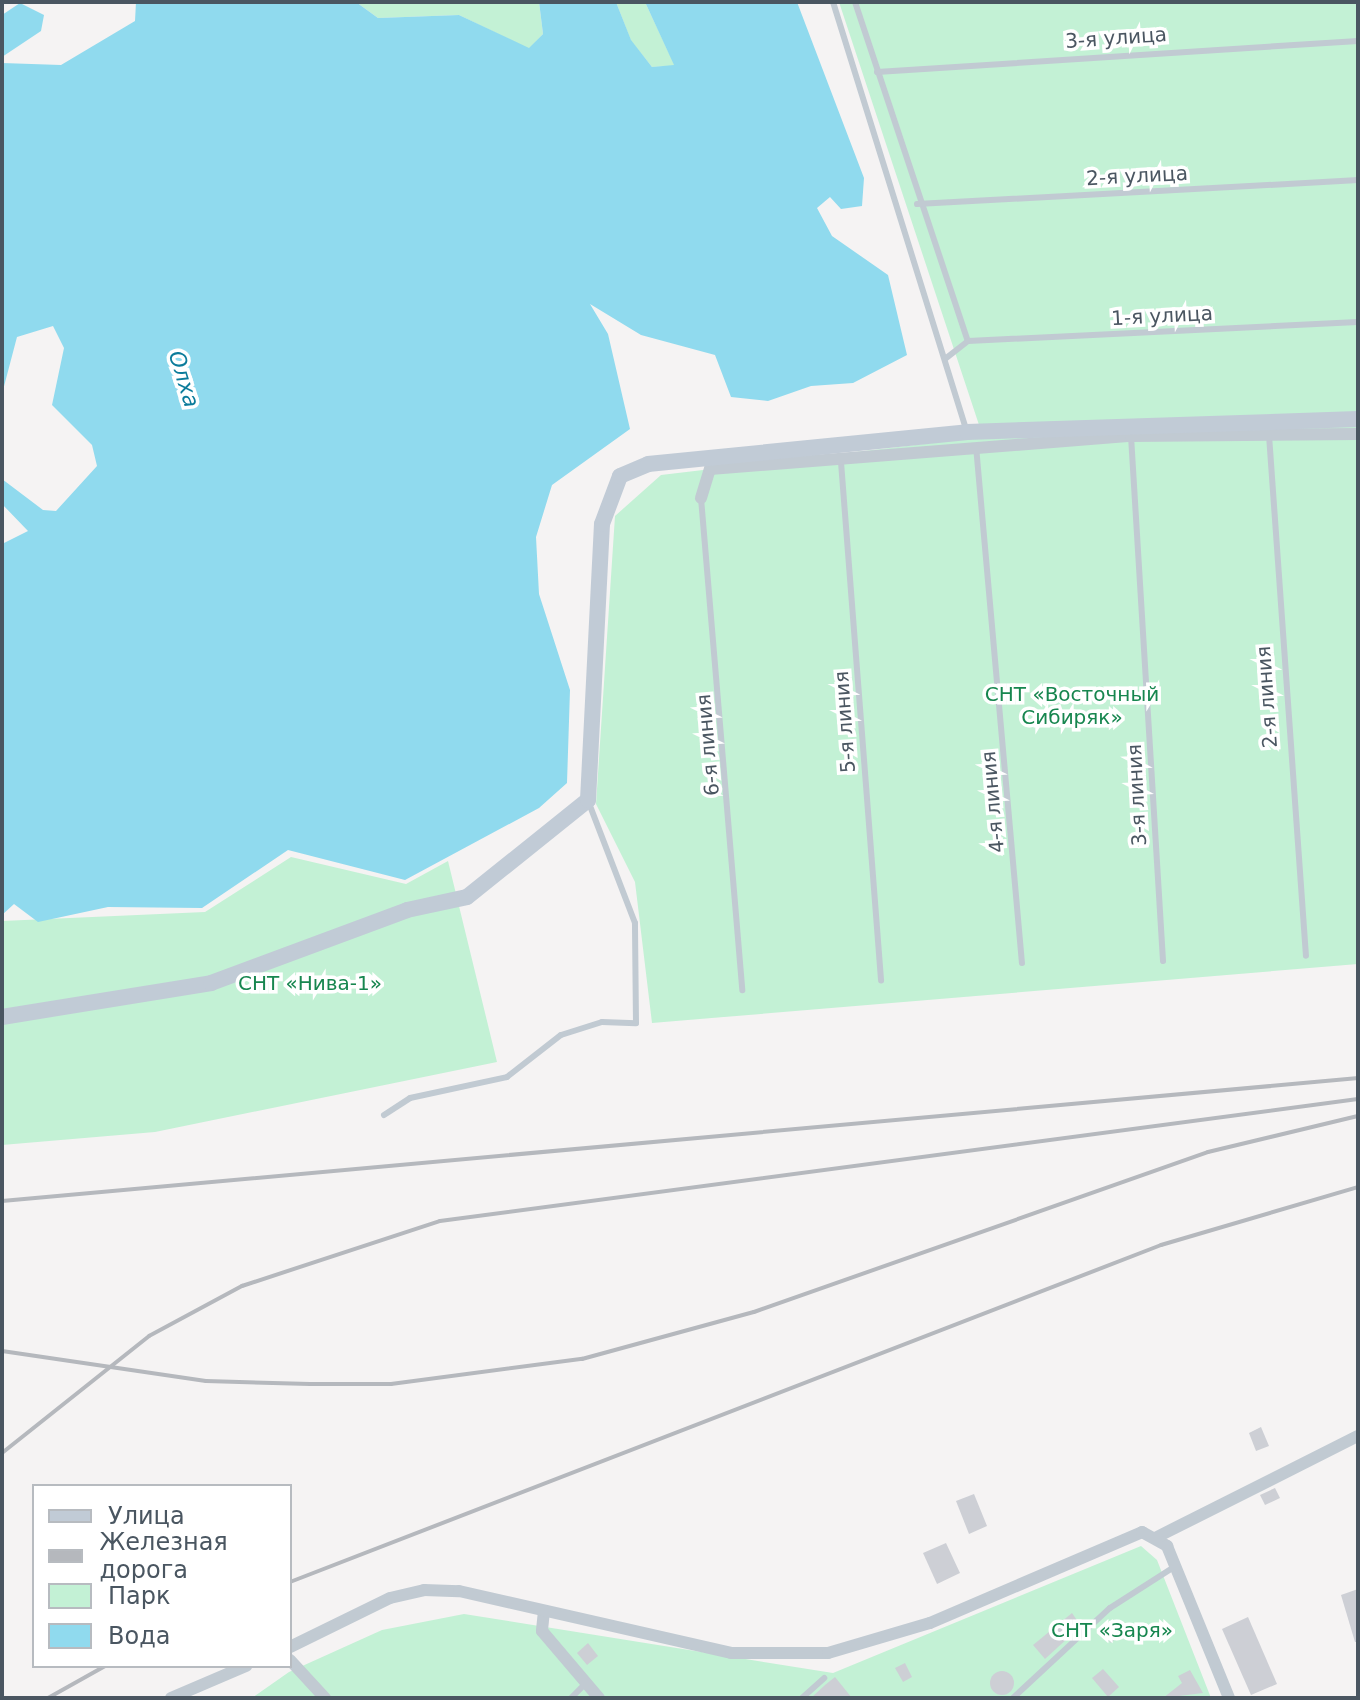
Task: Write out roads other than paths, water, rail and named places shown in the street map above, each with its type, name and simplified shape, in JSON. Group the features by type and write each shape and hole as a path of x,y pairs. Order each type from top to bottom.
{"street":[{"path":"2,1017 211,983 407,910 467,897 588,800 602,524 620,476 648,464 971,439 1358,419"},
{"path":"701,498 710,469 841,462 971,439 1358,434"},
{"path":"292,1646 390,1598 424,1590 459,1591 731,1653 828,1653 930,1623 1123,1534 1157,1537 1358,1436"},
{"path":"1157,1537 1176,1566 1229,1698"},
{"path":"544,1611 542,1631 599,1698"},
{"path":"292,1662 325,1698"},
{"path":"171,1698 241,1668"}],"lane":[{"name":"4-я линия","path":"833,2 971,439 1022,963"},
{"path":"855,2 917,204 968,341 945,359"},
{"name":"3-я улица","path":"877,72 1358,41"},
{"name":"2-я улица","path":"917,204 1358,180"},
{"name":"1-я улица","path":"968,341 1358,322"},
{"name":"2-я линия","path":"1269,435 1306,956"},
{"name":"3-я линия","path":"1131,436 1163,961"},
{"name":"5-я линия","path":"841,462 881,980"},
{"name":"6-я линия","path":"701,498 742,990"},
{"path":"384,1115 410,1098 507,1077 561,1035 602,1022 636,1023 635,923 588,800"},
{"path":"1013,1698 1110,1608 1176,1566"},
{"path":"802,1698 824,1678"},
{"path":"571,1698 586,1683"}],"water":[{"name":"Олха","path":"136,2 356,2 378,18 459,15 529,48 543,34 539,2 616,2 631,40 652,67 674,65 645,2 797,2 864,178 862,206 841,209 830,197 817,208 832,236 888,275 907,355 853,383 811,386 768,401 731,397 715,355 641,335 590,304 608,334 630,429 552,485 536,537 539,594 570,690 567,783 539,808 405,880 288,850 202,908 108,907 38,922 14,904 2,915 2,544 28,531 2,504 2,479 43,510 56,511 97,466 92,445 52,405 64,348 53,326 17,337 2,394 2,63 61,65 135,21"},
{"path":"20,3 44,15 41,31 2,57 2,15"}],"railway":[{"path":"2,1201 1358,1078"},
{"path":"2,1453 149,1336 242,1286 440,1221 1358,1099"},
{"path":"2,1351 206,1381 310,1384 391,1384 582,1359 754,1312 1208,1152 1358,1116"},
{"path":"292,1581 1161,1245 1358,1187"},
{"path":"48,1698 101,1668"}],"park label":[{"name":"СНТ «Восточный Сибиряк»","path":"1072,706"},
{"name":"СНТ «Нива-1»","path":"310,983"},
{"name":"СНТ «Заря»","path":"1112,1630"}]}
